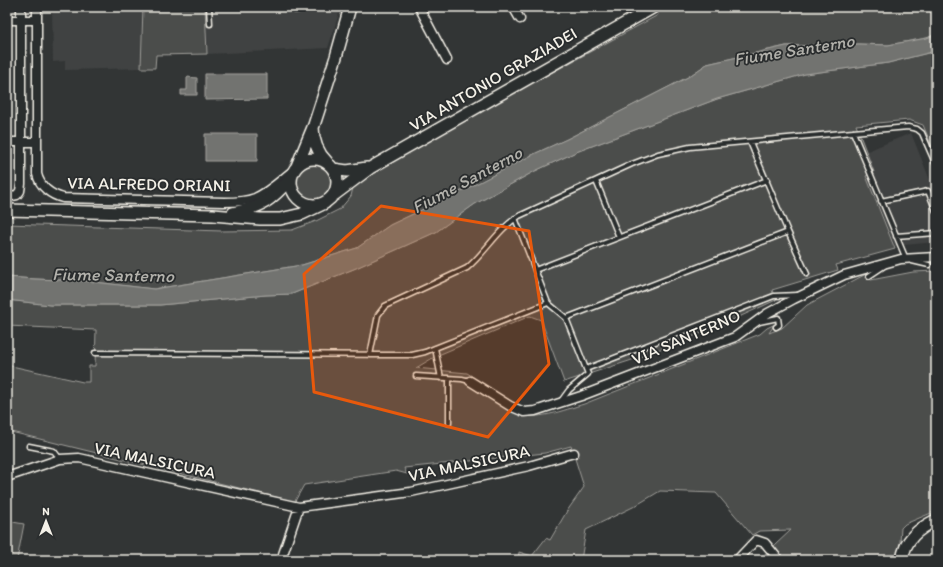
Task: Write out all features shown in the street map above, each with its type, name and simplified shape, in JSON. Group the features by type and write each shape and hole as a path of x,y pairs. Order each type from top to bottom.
{"street":[{"path":"7,197 17,195 20,191 21,184 21,7"},
{"path":"7,142 37,142 37,7"},
{"path":"418,7 448,60"},
{"path":"514,7 520,19"},
{"name":"VIA ANTONIO GRAZIADEI","path":"334,195 370,168 654,7"},
{"path":"325,203 314,206 302,203 294,195 290,185 294,171 314,124 336,57 346,8"},
{"path":"7,20 37,20"},
{"path":"22,85 36,86"},
{"path":"7,210 213,215 260,219 280,219 302,214 325,203 334,195 338,182 336,175 330,166 320,156 317,149 314,141 314,124"},
{"name":"VIA ALFREDO ORIANI","path":"37,142 37,174 39,181 55,196 63,198 224,202 244,201 256,198 294,171"},
{"path":"213,215 234,213 251,209 265,203 278,194 302,162 315,159 330,166"},
{"name":"VIA ANTONIO GRAZIADEI","path":"330,166 347,171 370,168"},
{"name":"VIA SANTERNO","path":"470,381 510,406 524,412 535,411 581,396 735,336 768,313 802,294 844,274 905,259 936,257"},
{"name":"VIA MALSICURA","path":"7,477 60,459 79,458 298,504 411,492 530,466 574,453"},
{"path":"281,560 298,504"},
{"path":"902,560 903,551 910,537 922,527 936,520"},
{"path":"737,560 756,540 765,542 779,560"}],"lane":[{"path":"209,7 210,24"},
{"path":"295,7 295,10 326,7"},
{"path":"370,355 378,315 385,306 462,272 474,263 503,227 515,218 632,164 658,154 674,150 908,127 917,129 922,133 936,165"},
{"path":"853,132 905,259 929,265"},
{"path":"750,142 807,274"},
{"path":"535,270 767,180"},
{"path":"596,181 619,237"},
{"path":"881,201 928,191 936,211"},
{"path":"515,218 548,303 566,318 588,374 569,390 560,403"},
{"path":"566,318 788,232"},
{"path":"896,236 936,233"},
{"path":"869,276 890,262"},
{"path":"586,369 774,296 802,294"},
{"path":"95,353 412,355 425,352 548,303"},
{"path":"756,322 778,318 780,324 776,327"},
{"path":"435,348 441,378"},
{"path":"416,376 462,379 470,381"},
{"path":"449,379 449,423"},
{"path":"29,446 54,451 60,459"}],"highlighted area":[{"path":"381,206 529,231 549,364 488,437 314,392 304,274"}],"shaded area":[{"path":"52,7 143,7 141,68 65,70 65,61 53,62"},
{"path":"143,7 205,7 207,54 156,55 155,68 141,68"},
{"path":"205,7 341,7 328,48 207,54"},
{"path":"656,7 936,7 936,34 927,38 888,45 859,44 786,46 707,64 688,77 567,139 390,225 357,248 302,265 154,289 86,281 7,277 7,224 222,231 292,230 316,221 340,209 351,196 354,184 369,175 370,171 658,15"},
{"path":"936,51 936,156 923,125 909,120 856,125 874,172 866,176 895,249 836,265 838,270 772,290 776,300 715,328 629,361 564,382 541,320 530,316 436,356 416,368 467,373 472,376 469,385 515,413 540,416 584,404 760,334 775,324 769,333 782,328 807,305 868,273 871,280 913,272 936,271 936,511 905,524 901,528 899,557 893,560 759,560 791,530 759,531 752,535 716,493 660,491 635,506 586,530 581,560 518,560 519,552 532,556 546,538 550,540 567,511 584,487 571,446 545,453 404,468 407,474 396,471 304,485 295,501 292,501 7,431 7,365 83,382 89,382 89,366 95,366 96,330 7,326 7,300 50,305 160,305 292,294 356,268 436,232 475,204 535,171 576,152 717,99 805,74 888,63"},
{"path":"911,133 936,195 936,242 894,246 866,175 865,152"},
{"path":"314,163 324,166 330,172 333,182 330,192 324,198 314,201 304,198 298,192 295,182 298,172 304,166"},
{"path":"7,521 24,524 17,560 7,560"}],"water":[{"name":"Fiume Santerno","path":"936,34 936,51 888,63 805,74 717,99 576,152 535,171 475,204 436,232 356,268 292,294 160,305 50,305 7,300 7,277 86,281 154,289 302,265 357,248 390,225 567,139 688,77 707,64 786,46 859,44 888,45 927,38"},
{"path":"205,74 267,74 267,99 205,100"},
{"path":"187,77 197,78 197,95 181,95 181,90 187,90"},
{"path":"205,134 257,134 257,161 205,161"}]}
